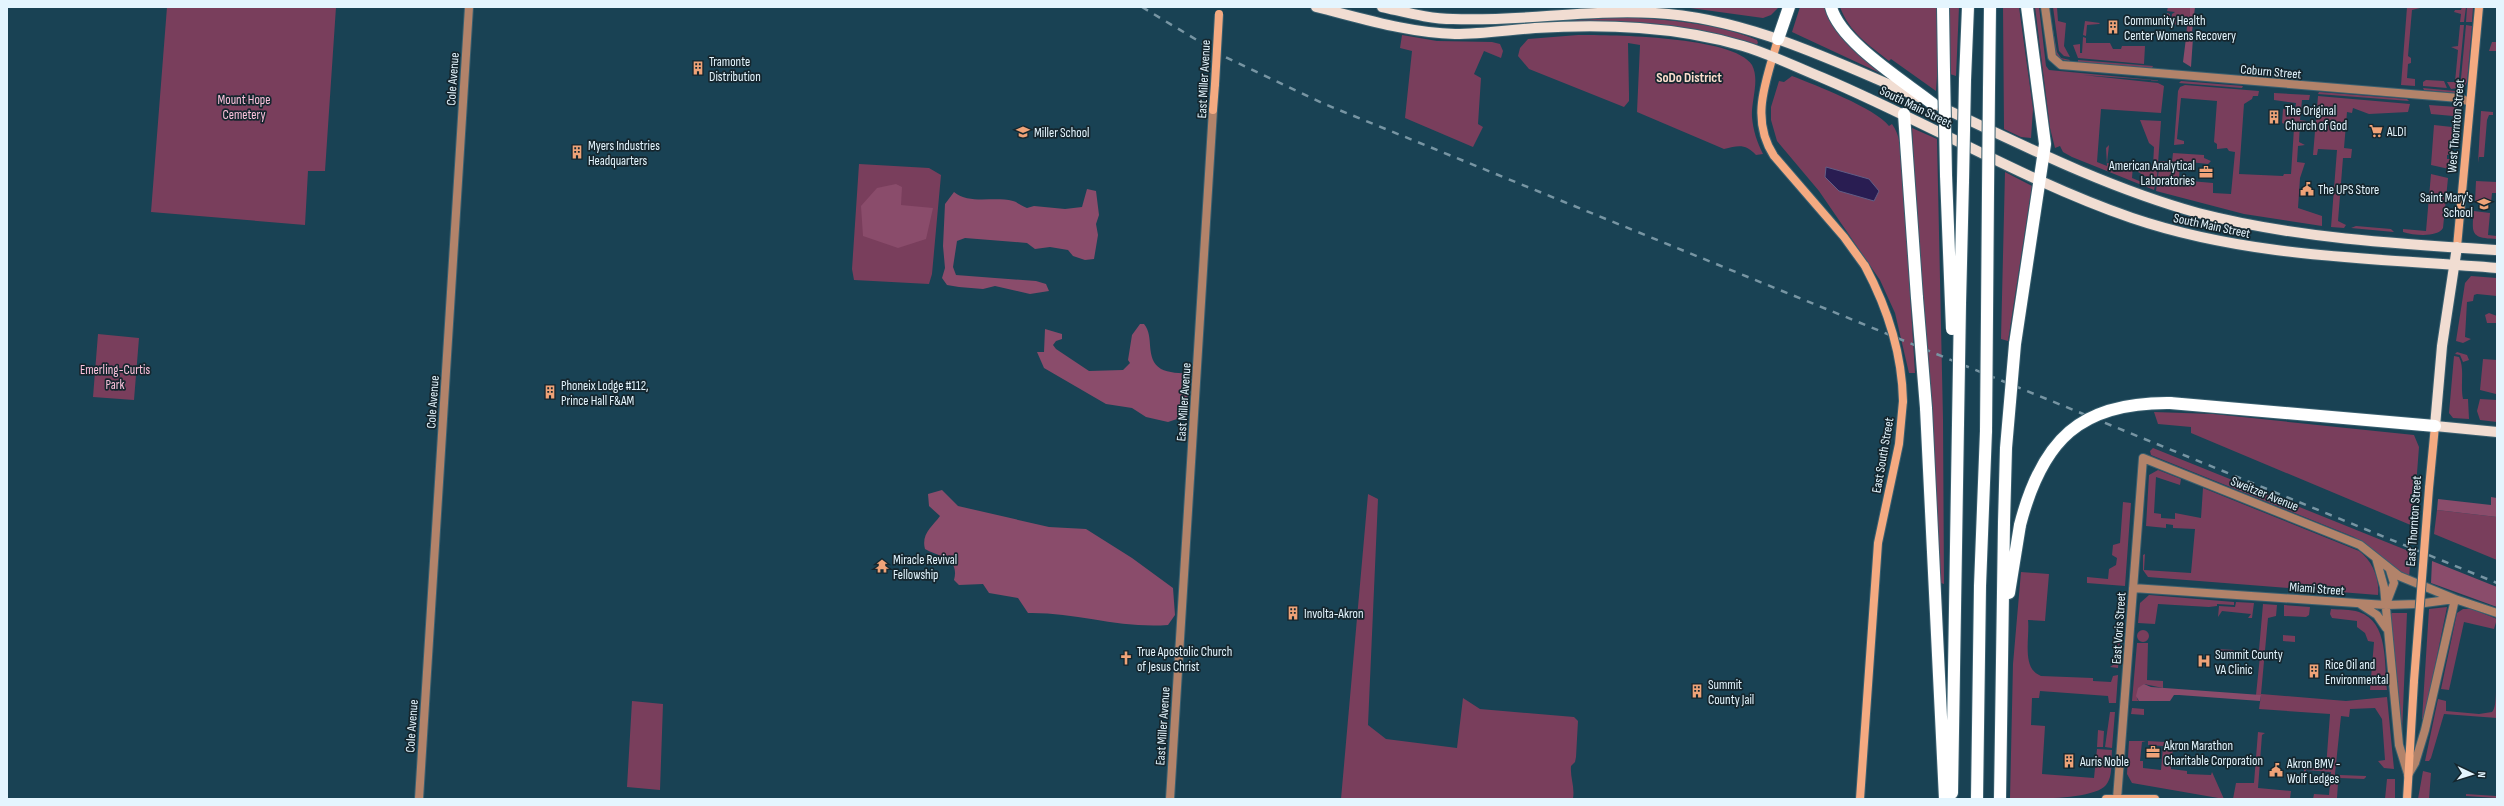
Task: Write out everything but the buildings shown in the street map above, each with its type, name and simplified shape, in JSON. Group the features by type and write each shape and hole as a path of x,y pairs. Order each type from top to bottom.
{"highway":[{"path":"1778,39 1789,7"},
{"path":"1831,7 1838,24 1854,42 1933,104"},
{"path":"1943,7 1946,175 1955,304 1957,424 1952,799"},
{"path":"1955,304 1963,181 1968,7"},
{"path":"1977,799 1980,586 1986,431 1990,7"},
{"path":"2000,799 2006,448 2015,344 2040,180 2044,144 2027,7"},
{"path":"1904,114 1926,408 1945,799"},
{"path":"2002,684 2009,593 2020,525 2038,472 2056,444 2065,434 2089,418 2120,406 2170,403 2435,426"}],"main road":[{"name":"South Main Street","path":"1316,7 1378,22 1453,34 1562,27 1636,28 1721,41 1773,57 1904,114 2040,180 2132,218 2206,238 2317,256 2497,268"},
{"name":"South Main Street","path":"1382,7 1451,19 1592,13 1656,13 1716,22 1778,39 1933,104 2112,185 2226,220 2302,233 2497,250"},
{"name":"West Thornton Street","path":"2457,247 2479,7"},
{"name":"East Miller Avenue","path":"1213,110 1219,11"},
{"name":"East South Street","path":"1778,39 1765,82 1760,114 1766,141 1774,156 1844,237 1865,266 1890,320 1902,371 1900,439 1878,543 1860,799"},
{"name":"East Thornton Street","path":"2407,799 2428,488 2442,346 2457,247"},
{"path":"2435,426 2497,432"},
{"path":"2106,799 2155,799"}],"street":[{"name":"Cole Avenue","path":"419,799 469,7"},
{"name":"Coburn Street","path":"2045,7 2052,57 2058,64 2458,98 2470,102"},
{"name":"East Miller Avenue","path":"1170,799 1213,110"},
{"name":"Sweitzer Avenue","path":"2143,458 2342,536 2360,545 2408,581 2454,599"},
{"name":"East Voris Street","path":"2117,798 2143,458"},
{"path":"2375,556 2381,574 2386,605 2399,745 2408,775"},
{"path":"2386,605 2394,583 2389,568"},
{"name":"Miami Street","path":"2133,588 2386,605 2417,604 2454,599 2497,613"},
{"path":"2408,775 2415,763 2425,730 2454,599"},
{"path":"2359,603 2382,621 2388,634"}],"green space":[{"name":"Mount Hope Cemetery","path":"167,7 336,7 325,171 308,171 305,225 151,212"},
{"path":"1683,7 1779,7 1771,15 1763,18"},
{"path":"1800,7 1827,7 1841,37 1882,69 1880,73 1792,32"},
{"path":"1840,7 1939,7 1940,34 1936,91 1891,59 1889,61 1860,37 1849,24"},
{"path":"1948,7 1959,7 1956,76 1950,74"},
{"path":"2003,7 2019,7 2033,109 2031,138 2021,137 2004,129"},
{"path":"2035,7 2039,7 2046,66 2049,70 2164,81 2083,75 2158,83 2164,86 2161,113 2101,109 2097,162 2107,166 2106,148 2109,145 2107,163 2133,165 2132,178 2149,185 2156,181 2154,190 2072,157 2063,152 2060,146 2055,148 2050,128"},
{"path":"2049,7 2057,52 2061,58 2070,60 2069,61 2060,59 2055,53"},
{"path":"2053,7 2057,7 2058,21 2066,23 2064,46 2070,57 2064,56 2059,51"},
{"path":"2168,7 2190,7 2190,29 2193,32 2193,38 2186,38 2187,26 2171,24 2172,14 2175,12 2167,11"},
{"path":"2407,7 2420,8 2412,10 2408,56 2411,58 2411,63 2408,64 2407,78 2415,79 2415,86 2401,85"},
{"path":"2462,7 2466,7 2464,22 2460,22 2461,14 2454,12 2455,10 2461,10"},
{"path":"2467,7 2473,7 2472,22 2466,22"},
{"path":"2167,13 2170,14 2169,25 2155,24 2155,21 2167,22"},
{"path":"1621,17 1673,21 1724,29 1757,40 1758,43 1756,45 1659,24 1555,22"},
{"path":"2085,21 2100,23 2087,25 2086,36 2083,35"},
{"path":"2460,25 2464,25 2458,88 2451,89 2447,82 2455,82 2458,50 2451,47 2458,46"},
{"path":"2466,25 2472,26 2467,82 2463,90 2460,89"},
{"path":"1402,35 1437,41 1492,42 1500,44 1503,51 1501,58 1484,51 1474,74 1481,78 1478,124 1483,127 1473,147 1405,118 1412,51 1400,48"},
{"path":"1578,35 1671,39 1722,48 1741,55 1752,65 1754,71 1755,84 1752,111 1753,127 1763,154 1756,155 1749,149 1742,146 1724,149 1637,112 1640,45 1628,43 1629,101 1624,107 1529,69 1518,56 1520,48 1528,39"},
{"path":"2083,37 2086,38 2086,43 2110,43 2113,49 2121,49 2122,46 2145,46 2144,64 2078,58 2073,45 2080,44 2080,53 2082,53"},
{"path":"2492,42 2497,42 2497,51 2489,51"},
{"path":"2078,60 2153,66 2152,68 2078,62"},
{"path":"1792,76 1858,105 1882,119 1889,126 1892,124 1895,128 1900,142 1902,158 1915,373 1909,373 1895,313 1880,280 1819,191 1777,141 1771,120 1771,107 1779,81 1784,82"},
{"path":"2426,80 2444,81 2447,88 2423,86 2423,82"},
{"path":"2181,81 2243,86 2242,88 2179,83"},
{"path":"2185,85 2259,91 2258,96 2253,96 2252,99 2244,104 2239,174 2283,176 2284,174 2291,174 2294,128 2285,127 2285,124 2282,123 2283,109 2295,110 2296,103 2274,100 2274,93 2310,95 2309,100 2302,100 2300,120 2307,121 2300,123 2299,142 2305,145 2298,146 2297,162 2305,163 2300,178 2298,208 2322,216 2322,226 2244,214 2156,191 2160,161 2172,162 2173,153 2204,155 2204,158 2211,161 2208,164 2180,161 2179,180 2213,183 2213,193 2231,194 2235,152 2229,151 2227,148 2217,149 2217,144 2214,142 2217,101 2181,98 2177,139 2184,141 2184,144 2174,145 2178,91 2180,87"},
{"path":"2423,88 2455,91 2455,93 2424,90"},
{"path":"2319,92 2407,99 2409,101 2318,94"},
{"path":"2318,96 2410,104 2408,112 2369,114 2353,108 2352,113 2347,112 2344,148 2352,149 2351,158 2343,158 2338,221 2346,225 2344,228 2331,227 2337,150 2318,149 2317,155 2313,155"},
{"path":"2429,105 2457,107 2450,155 2447,155 2447,159 2450,159 2449,169 2431,165 2434,125 2452,127 2453,116 2431,114"},
{"path":"2481,111 2493,112 2493,115 2489,115 2487,120 2484,157 2479,157 2478,163"},
{"path":"2140,120 2161,121 2157,178 2150,179 2138,172 2139,166 2153,166 2154,147 2149,143"},
{"path":"1912,128 1937,139 1943,419 1944,584 1941,583 1918,248"},
{"path":"859,164 929,168 941,175 932,274 929,284 854,280 852,269"},
{"path":"2005,172 2032,186 2008,341 2001,339"},
{"path":"2431,174 2448,178 2443,228 2436,233 2426,235 2403,232 2403,229 2426,231"},
{"path":"2476,181 2497,182 2497,193 2492,193 2491,203 2475,202"},
{"path":"2474,211 2490,213 2488,235 2497,236 2497,239 2482,238 2475,234 2473,230"},
{"path":"2356,226 2391,229 2394,232 2351,228"},
{"path":"2471,276 2497,278 2497,296 2477,294 2474,295 2473,301 2467,302 2465,337 2471,339 2463,343 2456,341 2465,283"},
{"path":"2489,313 2497,316 2497,323 2487,323 2485,315"},
{"name":"Emerling-Curtis Park","path":"98,334 139,338 134,400 93,397"},
{"path":"2457,352 2467,355 2469,360 2463,362 2460,355 2455,354"},
{"path":"2454,356 2459,357 2461,362 2463,399 2468,399 2469,419 2453,418 2449,413"},
{"path":"2483,359 2497,360 2496,394 2480,390"},
{"path":"2480,399 2497,400 2497,422 2480,420 2477,411"},
{"path":"2154,412 2213,414 2414,435 2419,447 2413,526 2191,433 2191,427 2158,424"},
{"path":"2153,448 2411,552 2409,578 2354,537 2151,455 2150,451"},
{"path":"2158,470 2181,479 2180,485 2156,477 2154,513 2161,514 2161,518 2175,519 2175,513 2201,518 2203,488 2359,551 2368,559 2374,570 2378,583 2378,595 2148,577 2143,570 2143,555 2145,554 2144,570 2191,573 2195,529 2173,528 2173,525 2166,524 2166,528 2146,526 2149,475"},
{"path":"1368,494 1378,499 1368,725 1386,739 1457,748 1463,698 1480,709 1574,717 1578,721 1576,757 1575,762 1571,766 1573,799 1341,799"},
{"path":"2123,502 2131,503 2125,586 2087,583 2087,577 2108,579 2109,569 2116,565 2117,558 2112,555 2113,545 2120,543"},
{"path":"2437,510 2497,517 2497,560 2434,534"},
{"path":"2021,572 2049,574 2045,621 2028,620 2029,660 2031,667 2035,672 2041,676 2093,678 2093,681 2111,682 2113,676 2118,675 2116,703 2109,703 2108,696 2040,691 2039,698 2032,698 2031,725 2045,726 2042,774 2094,778 2097,749 2112,750 2111,773 2108,782 2099,790 2089,794 2061,798 2010,799 2013,664"},
{"path":"2149,595 2234,602 2234,605 2217,604 2217,606 2209,607 2158,604 2155,624 2138,623 2140,603"},
{"path":"2236,602 2254,603 2252,618 2248,618 2251,614 2222,611 2218,617 2219,606 2235,607"},
{"path":"2263,604 2277,605 2276,616 2268,618 2261,694 2346,701 2387,697 2394,769 2384,768 2378,761 2385,760 2382,719 2375,708 2350,709 2349,717 2341,716 2334,783 2338,783 2337,798 2341,799 2313,799 2314,794 2329,795 2331,772 2306,770 2305,776 2303,766 2326,768 2330,714 2259,709 2261,695 2256,695 2260,656 2255,655 2255,650 2259,650"},
{"path":"2284,605 2310,607 2309,615 2306,617 2284,616"},
{"path":"2447,607 2424,720 2422,719 2429,609"},
{"path":"2331,609 2359,612 2369,617 2376,625 2383,645 2387,690 2370,690 2374,642 2368,641 2365,633 2357,627 2357,621 2332,618 2330,614"},
{"path":"2463,609 2472,609 2497,619 2494,629 2464,622 2449,690 2441,689 2457,613"},
{"path":"2392,613 2407,613 2402,733 2390,615"},
{"path":"2143,630 2147,632 2149,636 2147,640 2143,642 2139,640 2137,636 2139,632"},
{"path":"2117,633 2121,633 2118,668 2110,667 2116,663"},
{"path":"2283,635 2295,636 2295,642 2283,641"},
{"path":"2137,643 2148,643 2147,680 2163,681 2163,688 2144,684 2137,699 2139,701 2132,701"},
{"path":"2216,649 2234,650 2234,653 2223,652 2223,656 2215,654"},
{"path":"2497,672 2497,718 2444,714 2431,758 2429,761 2425,761 2438,699 2446,701 2446,711 2479,714 2492,712 2496,699"},
{"path":"632,701 663,704 660,790 627,787"},
{"path":"2132,708 2144,709 2144,715 2131,714"},
{"path":"2110,712 2115,712 2112,748 2105,747"},
{"path":"2098,730 2104,731 2103,747 2097,747"},
{"path":"2258,732 2265,733 2262,735 2258,788 2291,791 2290,799 2233,799 2236,783 2254,783"},
{"path":"2129,741 2146,741 2142,742 2140,761 2143,761 2143,768 2161,770 2163,746 2148,745 2148,741 2166,742 2168,745 2173,747 2171,769 2187,771 2187,774 2211,775 2212,772 2224,799 2132,783 2127,774"},
{"path":"2423,771 2431,773 2429,799 2418,799"},
{"path":"2340,775 2366,777 2364,779 2339,778"},
{"path":"2387,779 2395,779 2395,799 2385,799"},
{"path":"2466,794 2496,796 2497,798 2466,796"}],"shaded area":[{"path":"2190,7 2195,7 2192,32 2190,31"},
{"path":"2192,37 2191,67 2183,62 2186,38"},
{"path":"1826,167 1869,179 1879,191 1874,201 1839,191 1825,177"},
{"path":"896,184 902,187 901,205 933,208 926,239 898,248 863,236 861,206 877,188"},
{"path":"1087,189 1096,191 1099,215 1096,224 1098,235 1094,259 1085,260 1073,256 1068,250 1050,247 1035,249 1027,243 965,238 957,241 953,267 956,275 1036,281 1046,284 1049,291 1030,294 995,286 983,289 959,287 947,285 942,278 945,268 943,246 945,204 954,192 967,198 1013,201 1027,208 1034,206 1065,209 1082,207"},
{"path":"1140,324 1144,324 1147,329 1151,353 1156,364 1161,369 1167,371 1189,374 1186,416 1168,422 1146,417 1132,408 1106,404 1044,368 1037,352 1044,352 1045,329 1062,334 1062,339 1056,341 1053,345 1056,349 1089,371 1123,370 1130,363 1128,360 1132,335"},
{"path":"942,490 958,506 1049,527 1086,529 1132,558 1173,588 1175,615 1168,625 1150,626 1116,623 1046,613 1028,613 1018,598 989,593 983,584 959,585 954,580 955,572 951,562 942,556 925,549 924,544 926,535 940,516 929,506 928,494"},
{"path":"2491,497 2497,498 2497,517 2437,510 2438,499 2491,505"},
{"path":"2432,561 2497,587 2497,607 2431,583"},
{"path":"2144,684 2151,687 2261,695 2260,701 2174,695 2170,701 2139,701 2136,696 2138,688"}],"railway":[{"path":"1142,7 1225,57 1322,103 2497,583"}],"place":[{"name":"Community Health Center Womens Recovery","path":"2113,27"},
{"name":"Tramonte Distribution","path":"698,68"},
{"name":"The Original Church of God","path":"2274,117"},
{"name":"ALDI","path":"2376,131"},
{"name":"Miller School","path":"1023,132"},
{"name":"Myers Industries Headquarters","path":"577,152"},
{"name":"American Analytical Laboratories","path":"2206,172"},
{"name":"The UPS Store","path":"2307,189"},
{"name":"Saint Mary's School","path":"2484,204"},
{"name":"Phoneix Lodge #112, Prince Hall F&AM","path":"550,392"},
{"name":"Miracle Revival Fellowship","path":"882,566"},
{"name":"Involta-Akron","path":"1293,613"},
{"name":"True Apostolic Church of Jesus Christ","path":"1126,658"},
{"name":"Summit County VA Clinic","path":"2204,661"},
{"name":"Rice Oil and Environmental","path":"2314,671"},
{"name":"Summit County Jail","path":"1697,691"},
{"name":"Akron Marathon Charitable Corporation","path":"2153,752"},
{"name":"Auris Noble","path":"2069,761"},
{"name":"Akron BMV - Wolf Ledges","path":"2276,770"}],"district":[{"name":"SoDo District","path":"1689,77"}]}
